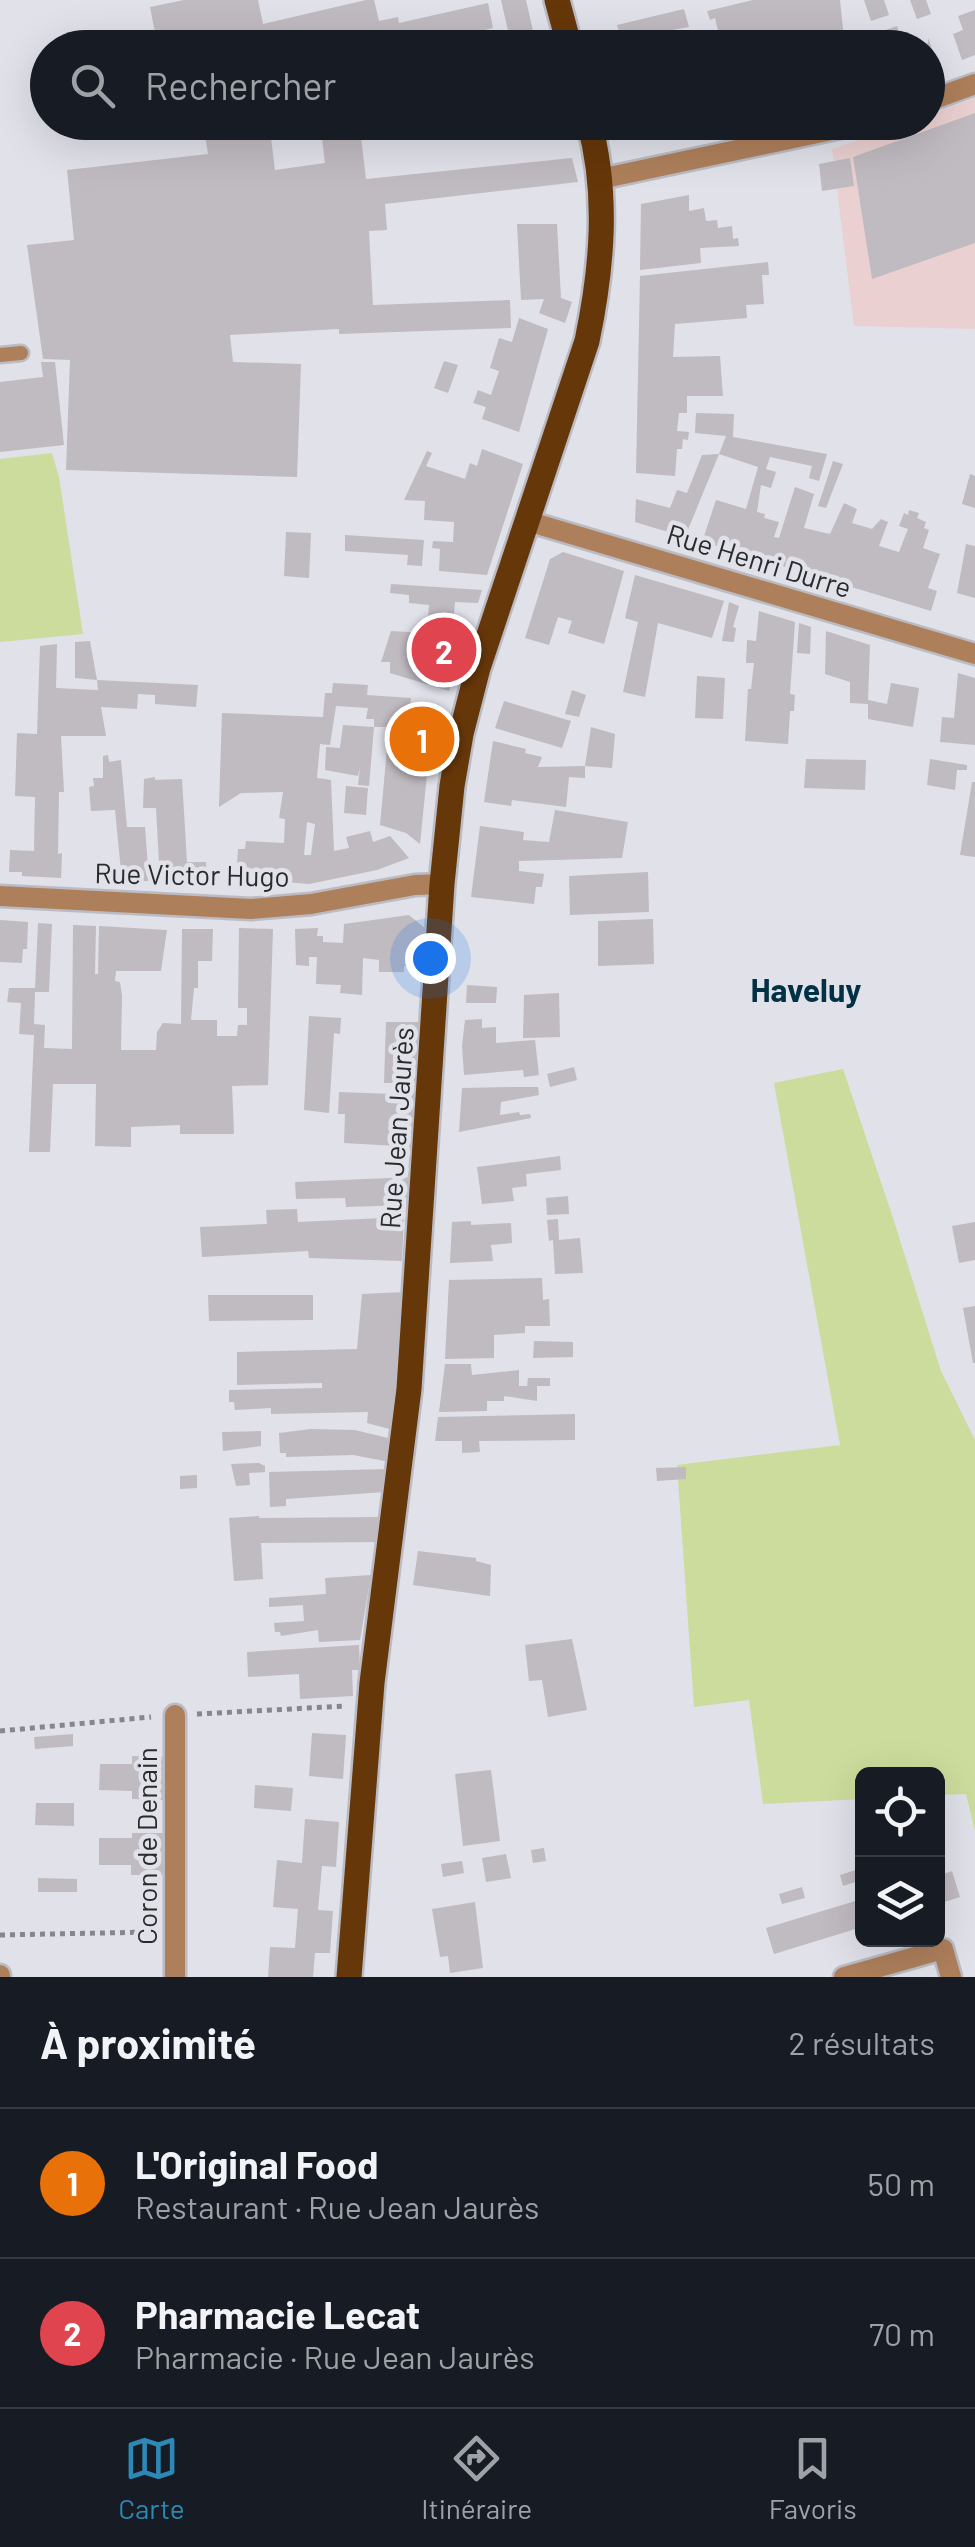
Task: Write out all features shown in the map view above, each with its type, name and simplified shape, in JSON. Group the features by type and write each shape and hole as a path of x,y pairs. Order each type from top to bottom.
{"main road":[{"path":"558,0 566,30"},
{"name":"Rue Jean Jaurès","path":"349,1977 372,1683 410,1375 442,884 452,786 468,703 589,331 600,256 600,179 592,140"}],"street":[{"path":"945,95 975,84"},
{"path":"600,179 784,140"},
{"name":"Rue Henri Durre","path":"526,521 975,654"},
{"name":"Rue Victor Hugo","path":"0,896 251,909 442,884"},
{"name":"Coron de Denain","path":"174,1977 175,1715"},
{"path":"844,1977 944,1949 952,1977"}],"lane":[{"path":"0,355 21,353"}],"path":[{"path":"0,1935 175,1931"}],"shaded area":[{"path":"975,98 975,329 854,326 832,149 858,140 945,140 945,109"}],"green space":[{"path":"52,453 83,634 0,642 0,459"},
{"path":"843,1069 941,1371 975,1440 975,1831 966,1794 945,1795 945,1767 855,1767 855,1799 763,1804 749,1700 694,1707 677,1465 840,1445 774,1083"}],"building":[{"path":"184,0 258,0 263,24 374,0 379,21 398,17 399,23 488,3 493,28 154,30 150,7"},
{"path":"501,0 526,0 533,30 508,30"},
{"path":"753,0 840,0 843,30 718,30 715,18 710,20 707,11"},
{"path":"864,0 884,0 889,15 871,21"},
{"path":"910,0 926,0 931,14 917,19"},
{"path":"684,9 689,27 618,30 617,25"},
{"path":"975,10 975,55 962,60 953,34 963,30 958,16"},
{"path":"975,113 975,243 872,279 853,157 900,140 945,140 945,124"},
{"path":"206,140 271,140 275,170 325,163 322,140 361,140 366,179 572,158 578,182 385,204 387,230 369,231 373,305 510,300 511,328 339,334 339,329 230,335 233,362 301,364 297,477 66,470 70,360 43,359 27,245 74,240 67,170 208,154"},
{"path":"850,158 854,186 822,191 819,164"},
{"path":"689,195 689,211 704,208 706,221 717,220 718,228 732,226 733,239 738,238 739,246 700,248 701,263 640,270 641,204"},
{"path":"517,224 557,224 561,298 572,302 565,323 539,313 544,299 521,300"},
{"path":"768,262 769,275 762,275 764,304 746,305 747,318 675,324 673,357 720,356 723,396 687,396 687,413 679,413 677,431 689,432 688,440 683,439 682,449 677,449 675,476 636,473 640,276"},
{"path":"519,318 548,329 519,432 482,419 486,407 473,403 478,390 491,395 499,371 490,368 499,338 512,342"},
{"path":"444,361 458,365 448,393 434,388"},
{"path":"41,362 55,362 64,445 0,452 0,382 43,377"},
{"path":"696,413 734,414 733,437 827,454 819,481 809,478 812,466 770,457 766,469 776,472 771,488 761,485 757,512 779,522 774,537 779,538 795,487 814,494 804,528 830,534 844,503 857,509 852,523 872,529 881,519 888,522 879,546 899,552 908,529 899,526 904,513 919,513 917,518 926,522 924,528 929,530 923,548 940,554 928,588 937,591 931,611 702,542 716,500 746,509 758,467 719,454 726,436 695,433"},
{"path":"482,449 523,464 487,575 439,571 440,549 432,548 433,541 453,542 454,522 424,520 425,501 404,500 427,451 432,453 426,466 465,479 470,463 477,466"},
{"path":"719,454 685,537 635,522 636,499 670,508 677,490 687,493 702,455"},
{"path":"833,461 843,464 826,508 818,506"},
{"path":"970,474 975,476 975,508 962,504"},
{"path":"286,532 311,533 309,578 284,576"},
{"path":"345,535 424,540 422,566 407,565 408,555 345,551"},
{"path":"966,544 975,546 975,598 957,593"},
{"path":"563,552 624,571 604,644 568,633 572,621 558,617 549,645 525,638 550,559"},
{"path":"635,575 724,601 712,638 658,623 645,697 623,692 638,622 625,618"},
{"path":"391,584 482,590 478,603 455,602 452,635 467,636 449,691 390,673 390,662 381,662 391,631 427,633 429,605 409,603 409,595 390,593"},
{"path":"729,602 739,606 733,627 734,642 722,641"},
{"path":"759,611 795,622 790,694 795,695 788,744 745,741 754,663 746,663 747,640 756,641"},
{"path":"799,623 811,627 810,654 797,653"},
{"path":"826,631 870,645 868,700 887,704 891,683 919,688 913,727 868,719 868,704 850,703 850,682 825,674"},
{"path":"90,641 97,680 75,678 75,642"},
{"path":"57,644 56,688 98,690 97,680 198,685 196,707 155,704 155,695 138,694 137,709 101,707 106,736 61,736 61,878 22,876 22,872 9,872 10,850 34,851 35,797 15,796 17,733 37,734 40,646"},
{"path":"958,673 975,678 975,745 940,742 942,717 954,718"},
{"path":"697,676 725,678 723,719 695,718"},
{"path":"333,683 368,685 367,695 411,698 409,720 398,721 432,724 420,844 406,833 380,825 389,727 374,727 374,719 366,719 368,708 336,706 330,745 320,744 317,778 331,780 334,851 349,848 346,837 370,831 373,842 390,836 409,858 377,870 309,884 236,878 238,849 245,849 246,841 284,843 285,819 279,818 283,792 241,793 219,807 222,713 323,717 325,693 332,693","holes":["307,822 315,824 311,855 304,855"]},
{"path":"572,690 586,695 579,717 565,714"},
{"path":"504,701 571,721 562,748 495,728"},
{"path":"343,725 374,727 369,786 358,785 360,767 358,776 325,770 326,747 340,748"},
{"path":"591,727 615,734 612,768 585,766"},
{"path":"493,741 542,757 538,767 585,766 585,778 569,777 566,807 512,800 511,806 484,802"},
{"path":"108,755 109,762 121,760 127,827 145,827 149,881 122,881 115,810 91,811 89,787 94,786 93,778 103,778 103,756"},
{"path":"806,759 866,760 865,790 804,788"},
{"path":"930,759 967,765 967,770 957,770 955,790 927,785"},
{"path":"144,779 182,779 187,862 206,862 207,880 160,881 156,808 143,808"},
{"path":"975,782 975,857 960,855"},
{"path":"346,786 368,788 366,815 344,813"},
{"path":"555,810 628,822 622,858 519,861 519,871 544,874 542,887 536,887 534,904 471,897 480,826 524,832 523,840 549,842"},
{"path":"648,872 649,912 570,915 569,876"},
{"path":"409,915 426,929 423,974 413,973 414,966 404,966 404,972 379,972 379,960 363,958 362,995 340,993 341,985 316,984 317,957 309,957 309,966 296,965 295,929 318,928 317,936 323,936 323,942 343,943 344,924"},
{"path":"653,919 654,964 598,966 598,921"},
{"path":"0,920 28,922 22,963 0,962"},
{"path":"38,923 52,924 49,992 35,992 34,1024 45,1025 44,1048 72,1049 73,925 96,926 95,974 99,926 167,930 161,971 116,971 115,981 120,982 122,996 121,1050 156,1050 157,1032 163,1023 181,1024 182,929 213,929 212,961 198,961 198,988 194,988 191,1020 217,1020 217,1036 237,1036 238,1025 247,1025 247,1008 238,1008 239,928 273,929 268,1085 232,1086 234,1134 180,1134 180,1125 131,1127 131,1147 95,1146 96,1084 53,1084 50,1152 29,1152 34,1035 19,1034 21,1003 7,1002 9,988 35,988"},
{"path":"467,985 497,987 496,1003 466,1003"},
{"path":"559,993 560,1037 523,1038 524,995"},
{"path":"309,1016 341,1018 340,1034 334,1033 329,1113 304,1110"},
{"path":"482,1019 482,1028 496,1027 496,1043 535,1040 539,1075 524,1077 523,1070 464,1075 465,1020"},
{"path":"386,1022 420,1022 415,1147 344,1143 345,1114 338,1114 339,1092 393,1094 394,1083 384,1083"},
{"path":"574,1067 577,1080 550,1087 547,1074"},
{"path":"538,1087 539,1095 501,1102 500,1115 519,1112 530,1114 531,1118 459,1132 462,1088"},
{"path":"560,1156 561,1170 526,1174 527,1186 512,1188 514,1201 482,1204 477,1167"},
{"path":"413,1177 411,1205 346,1207 345,1198 296,1199 295,1182"},
{"path":"568,1196 569,1214 547,1215 546,1198"},
{"path":"297,1209 298,1222 404,1217 402,1261 309,1258 308,1251 202,1257 200,1227 267,1224 266,1210"},
{"path":"558,1219 559,1240 580,1238 583,1273 555,1274 553,1240 549,1241 547,1220"},
{"path":"471,1221 471,1225 511,1223 512,1243 491,1245 493,1261 450,1263 452,1222"},
{"path":"975,1222 975,1260 959,1263 952,1226"},
{"path":"542,1278 543,1300 549,1299 550,1326 525,1326 525,1333 494,1335 494,1358 445,1359 449,1280"},
{"path":"404,1292 393,1430 367,1423 368,1412 271,1414 271,1408 235,1410 234,1402 229,1402 229,1390 322,1388 322,1383 237,1385 237,1352 357,1349 362,1294"},
{"path":"208,1295 313,1295 313,1320 209,1321"},
{"path":"975,1306 975,1363 973,1363 963,1308"},
{"path":"534,1341 573,1342 573,1357 533,1358"},
{"path":"445,1364 471,1364 472,1375 519,1370 519,1386 527,1386 528,1378 550,1378 550,1386 537,1386 537,1401 504,1396 504,1401 487,1401 487,1411 439,1412"},
{"path":"575,1414 575,1440 479,1441 480,1452 462,1453 462,1441 435,1441 438,1417"},
{"path":"355,1430 392,1439 390,1462 353,1455 286,1457 286,1453 280,1453 279,1433"},
{"path":"261,1431 261,1446 223,1451 222,1432"},
{"path":"231,1464 265,1466 265,1472 249,1473 250,1485 236,1486"},
{"path":"686,1467 686,1479 657,1481 656,1468"},
{"path":"389,1469 385,1492 286,1499 286,1506 270,1507 269,1472"},
{"path":"197,1475 197,1488 180,1489 180,1476"},
{"path":"381,1517 377,1542 261,1543 263,1579 234,1581 229,1518"},
{"path":"418,1551 476,1558 491,1565 490,1596 413,1585"},
{"path":"371,1575 360,1640 319,1642 318,1630 281,1636 275,1632 274,1623 304,1621 303,1605 269,1607 269,1598 326,1594 325,1578"},
{"path":"572,1639 587,1710 548,1717 542,1680 529,1681 525,1645"},
{"path":"359,1645 360,1670 352,1670 353,1696 300,1699 299,1674 248,1677 247,1652"},
{"path":"312,1733 346,1735 343,1779 309,1776"},
{"path":"73,1734 73,1746 35,1749 34,1737"},
{"path":"132,1756 166,1757 166,1800 132,1799 132,1791 99,1790 100,1764 132,1764"},
{"path":"491,1770 500,1841 463,1846 455,1774"},
{"path":"255,1785 293,1788 291,1811 254,1808"},
{"path":"36,1803 74,1803 74,1826 35,1825"},
{"path":"305,1819 339,1822 336,1867 322,1866 318,1910 333,1911 330,1953 315,1953 313,1977 268,1977 270,1947 295,1948 298,1909 273,1907 277,1860 302,1863"},
{"path":"132,1833 166,1833 166,1875 131,1875 131,1865 99,1865 99,1838 132,1838"},
{"path":"544,1848 546,1861 533,1863 531,1850"},
{"path":"506,1854 511,1878 486,1882 482,1858"},
{"path":"462,1861 464,1873 443,1877 441,1864"},
{"path":"855,1870 855,1882 843,1886 840,1875"},
{"path":"952,1871 960,1897 945,1902 945,1874"},
{"path":"38,1878 77,1879 77,1892 38,1892"},
{"path":"802,1887 805,1898 782,1904 779,1894"},
{"path":"855,1901 855,1929 774,1954 766,1928"},
{"path":"475,1902 483,1968 450,1973 448,1956 440,1957 432,1909"}],"place":[{"name":"Pharmacie Lecat","path":"444,650"},
{"name":"L'Original Food","path":"422,739"}],"district":[{"name":"Haveluy","path":"806,991"}]}
